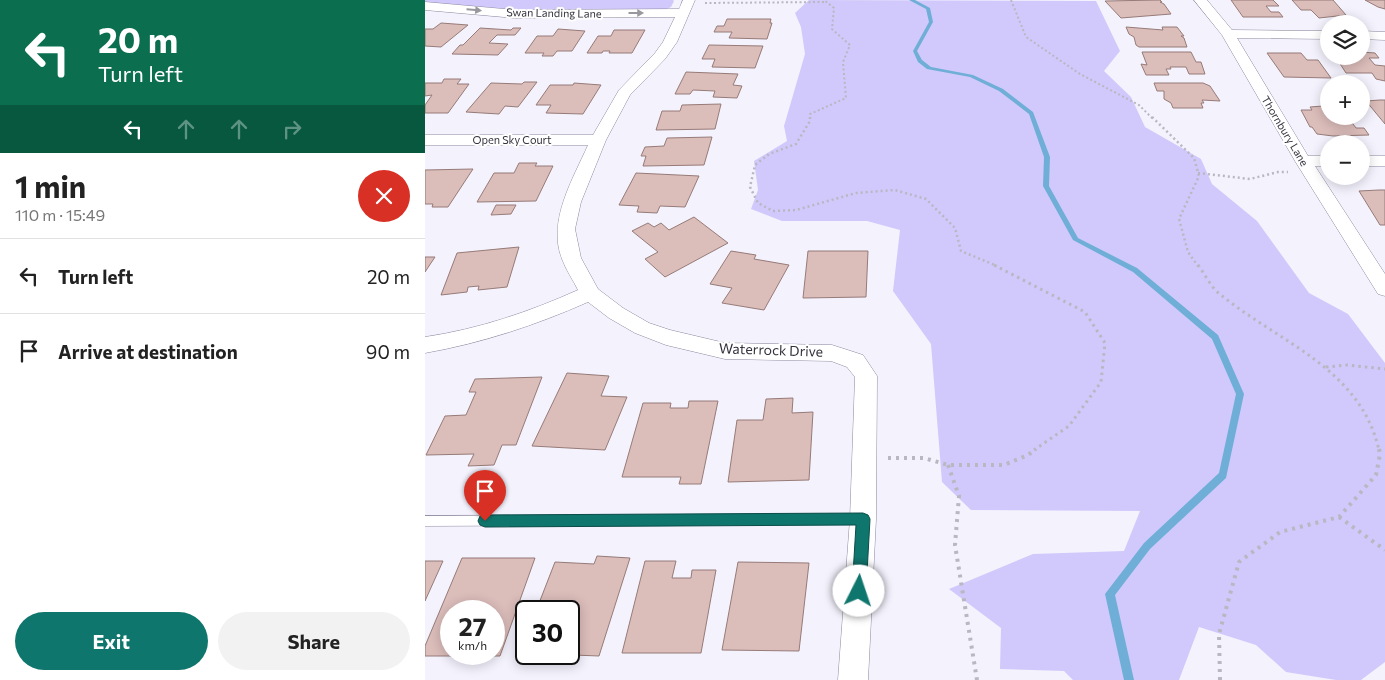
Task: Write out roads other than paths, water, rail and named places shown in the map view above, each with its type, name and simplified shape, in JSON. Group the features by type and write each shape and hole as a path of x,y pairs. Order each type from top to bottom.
{"street":[{"name":"Thornbury Lane","path":"1200,0 1228,34 1307,167 1385,289"},
{"name":"Swan Landing Lane","path":"425,6 515,14 686,5"},
{"name":"Waterrock Drive","path":"686,5 670,42 660,56 625,93 598,140 572,202 566,229 571,258 590,293 616,313 642,328 666,337 725,351 832,353 855,361 866,376 863,519 853,680"},
{"path":"1228,34 1320,35"},
{"path":"1370,35 1385,36"},
{"name":"Open Sky Court","path":"425,140 598,140"},
{"path":"1370,161 1385,161"},
{"path":"1307,167 1320,163"},
{"path":"425,345 449,342 497,330 548,312 590,293"}],"lane":[{"path":"425,521 863,519"}],"waterway":[{"path":"911,0 928,8 931,22 915,51 920,61 929,68 971,76 1001,90 1031,113 1047,157 1046,186 1075,239 1135,270 1215,337 1240,394 1223,475 1147,546 1110,594 1129,680"}]}
